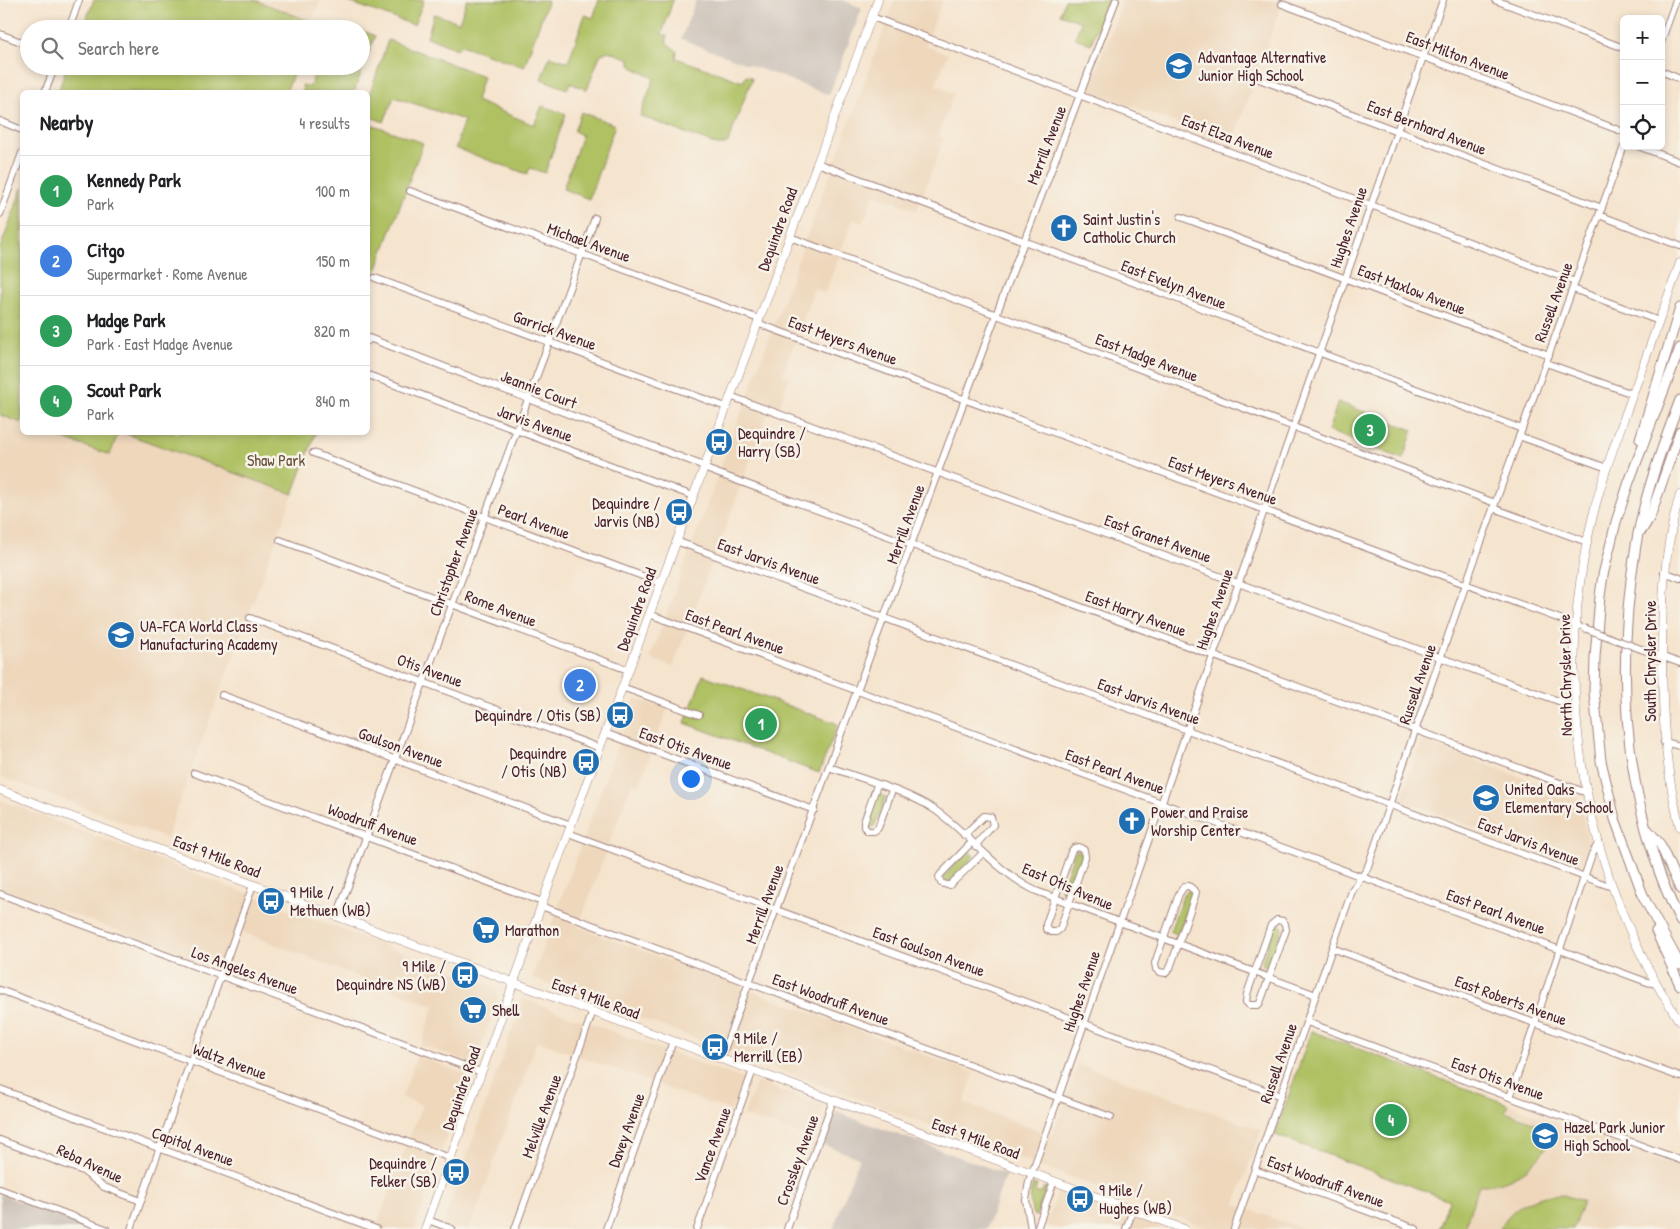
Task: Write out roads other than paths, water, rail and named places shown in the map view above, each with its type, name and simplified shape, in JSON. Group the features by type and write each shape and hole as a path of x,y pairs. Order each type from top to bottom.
{"highway":[{"path":"1629,482 1646,414 1680,308"},
{"path":"1680,348 1629,482 1616,522 1603,575 1597,619 1594,692 1601,761 1615,819 1661,943 1680,985"},
{"path":"1680,400 1649,488 1636,544 1628,612 1625,690 1629,744 1645,826 1660,875 1680,920"},
{"path":"1636,544 1650,517 1680,432"},
{"path":"1645,826 1660,844 1680,889"},
{"path":"1644,898 1680,965"}],"main road":[{"name":"Dequindre Road","path":"425,1229 513,982 628,670 878,0"},
{"name":"North Chrysler Drive","path":"1680,263 1606,468 1587,542 1575,625 1576,706 1587,793 1599,842 1612,887 1642,957 1680,1022"},
{"name":"South Chrysler Drive","path":"1680,496 1669,539 1664,572 1662,657 1664,742 1670,784 1680,827"},
{"name":"East 9 Mile Road","path":"0,790 513,982 1184,1229"}],"street":[{"path":"71,20 78,0"},
{"name":"Merrill Avenue","path":"721,1058 996,315 1116,0"},
{"name":"Hughes Avenue","path":"1031,1229 1026,1200 1027,1188 1032,1173 1292,426 1443,0"},
{"path":"1495,0 1620,47"},
{"path":"1665,31 1676,0"},
{"name":"East Milton Avenue","path":"1282,4 1620,131"},
{"name":"East Elza Avenue","path":"872,17 1575,282"},
{"path":"0,34 20,41"},
{"name":"East Bernhard Avenue","path":"1243,73 1602,208"},
{"path":"1665,73 1680,78"},
{"path":"46,90 52,75"},
{"path":"0,121 20,129"},
{"name":"Russell Avenue","path":"1234,1229 1352,891 1364,877 1520,432 1623,150"},
{"path":"1648,150 1680,162"},
{"path":"0,214 20,159"},
{"name":"East Evelyn Avenue","path":"817,163 1318,352 1606,468"},
{"name":"Michael Avenue","path":"410,191 758,321"},
{"path":"1599,215 1680,246"},
{"name":"East Maxlow Avenue","path":"1181,217 1549,355"},
{"name":"Christopher Avenue","path":"337,916 595,218"},
{"name":"East Madge Avenue","path":"790,237 1292,426 1587,542"},
{"name":"Garrick Avenue","path":"375,278 726,407"},
{"path":"1573,289 1659,321"},
{"name":"East Meyers Avenue","path":"758,321 966,400 1680,664"},
{"name":"Jeannie Court","path":"370,338 704,467"},
{"path":"1546,362 1633,394"},
{"name":"Jarvis Avenue","path":"370,376 693,496"},
{"name":"East Granet Avenue","path":"730,396 1576,706"},
{"name":"Pearl Avenue","path":"313,453 661,583"},
{"name":"East Harry Avenue","path":"704,467 1587,793"},
{"name":"Rome Avenue","path":"280,540 628,670"},
{"name":"East Jarvis Avenue","path":"676,541 1612,887"},
{"path":"1664,572 1680,578"},
{"name":"East Pearl Avenue","path":"649,614 1560,950 1657,984"},
{"name":"Otis Avenue","path":"250,618 600,748"},
{"path":"622,687 699,715"},
{"name":"Goulson Avenue","path":"222,695 571,825"},
{"name":"East Otis Avenue","path":"605,733 814,810"},
{"path":"1664,742 1680,746"},
{"name":"East Otis Avenue","path":"829,767 927,805 950,822 1000,868 1020,882 1054,898 1316,994"},
{"name":"Woodruff Avenue","path":"194,773 542,904"},
{"path":"877,785 864,822 864,827 868,830 874,831 878,828 892,790"},
{"path":"964,835 984,816 992,817 993,826 941,874 939,877 941,883 947,886 953,883 983,852"},
{"name":"East Goulson Avenue","path":"568,833 1281,1096"},
{"path":"1510,1097 1592,854 1599,842"},
{"path":"1079,847 1084,850 1085,857 1060,929 1056,932 1051,932 1046,929 1046,924 1054,898 1071,852 1074,848 1079,847"},
{"path":"131,1229 253,885"},
{"path":"1186,886 1189,886 1196,892 1195,896 1166,973 1159,972 1155,966 1164,938 1181,891 1186,886"},
{"name":"Los Angeles Avenue","path":"0,894 481,1072"},
{"name":"East Woodruff Avenue","path":"542,904 1111,1117"},
{"path":"1274,920 1279,920 1285,924 1286,930 1260,1003 1258,1005 1249,1005 1246,999 1255,972 1272,923 1274,920"},
{"name":"East Roberts Avenue","path":"1332,948 1680,1077"},
{"name":"Waltz Avenue","path":"0,990 450,1158"},
{"name":"Melville Avenue","path":"516,1229 593,1011"},
{"name":"East Otis Avenue","path":"1306,1022 1680,1160"},
{"name":"Davey Avenue","path":"606,1229 673,1041"},
{"name":"Vance Avenue","path":"697,1229 753,1070"},
{"name":"Capitol Avenue","path":"0,1089 376,1229"},
{"name":"Crossley Avenue","path":"787,1229 833,1100"},
{"name":"Reba Avenue","path":"0,1140 83,1171 104,1187 141,1201"},
{"name":"East Woodruff Avenue","path":"1255,1170 1416,1229"},
{"path":"1037,1229 1054,1181"},
{"path":"0,1189 106,1229"},
{"path":"1126,1229 1133,1210"},
{"path":"428,1220 452,1229"}],"place":[{"name":"Advantage Alternative Junior High School","path":"1179,66"},
{"name":"Saint Justin's Catholic Church","path":"1064,228"},
{"name":"Madge Park","path":"1370,430"},
{"name":"Dequindre / Harry (SB)","path":"719,442"},
{"name":"Dequindre / Jarvis (NB)","path":"679,512"},
{"name":"UA-FCA World Class Manufacturing Academy","path":"121,635"},
{"name":"Citgo","path":"580,685"},
{"name":"Dequindre / Otis (SB)","path":"620,715"},
{"name":"Kennedy Park","path":"761,724"},
{"name":"Dequindre / Otis (NB)","path":"586,762"},
{"name":"United Oaks Elementary School","path":"1486,798"},
{"name":"Power and Praise Worship Center","path":"1132,821"},
{"name":"9 Mile / Methuen (WB)","path":"271,901"},
{"name":"Marathon","path":"486,930"},
{"name":"9 Mile / Dequindre NS (WB)","path":"465,975"},
{"name":"Shell","path":"473,1010"},
{"name":"9 Mile / Merrill (EB)","path":"715,1047"},
{"name":"Scout Park","path":"1391,1120"},
{"name":"Hazel Park Junior High School","path":"1545,1136"},
{"name":"Dequindre / Felker (SB)","path":"456,1172"},
{"name":"9 Mile / Hughes (WB)","path":"1080,1199"}],"park label":[{"name":"Shaw Park","path":"276,460"}]}
